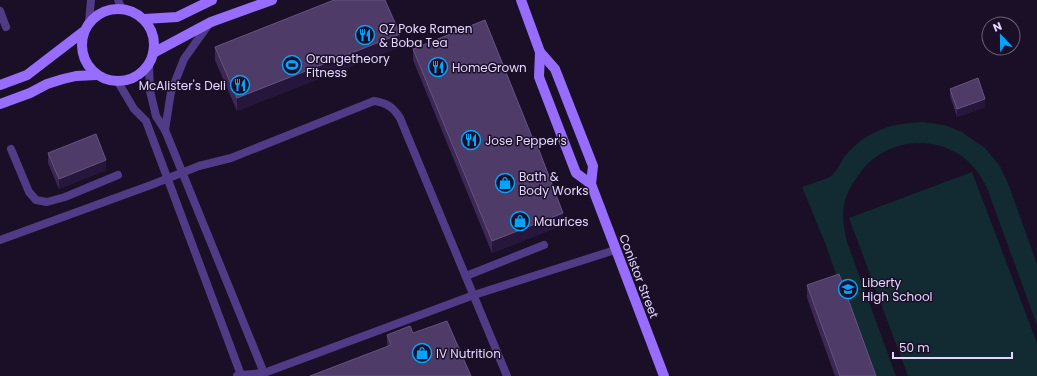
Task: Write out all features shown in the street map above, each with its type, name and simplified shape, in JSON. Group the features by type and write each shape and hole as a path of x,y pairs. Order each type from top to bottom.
{"street":[{"path":"144,19 177,17 212,0"},
{"path":"153,53 210,22 272,0"},
{"name":"Conistor Street","path":"521,0 540,52 555,69 593,166 591,184 664,376"},
{"path":"120,4 144,19 151,29 154,41 153,53 149,65 140,74 130,80 118,82 106,80 96,75 82,56 81,44 83,32 89,22 98,14 120,4"},
{"path":"0,85 26,75 83,32"},
{"name":"Conistor Street","path":"540,52 539,77 576,172 591,184"},
{"path":"0,104 30,93 63,78 96,75"}],"lane":[{"path":"89,22 91,0"},
{"path":"0,11 6,27"},
{"path":"165,130 171,92 184,59 210,22"},
{"path":"149,65 150,91 156,116 165,130 183,172 264,373"},
{"path":"118,82 134,109 146,121 239,375 264,373 474,295 615,250"},
{"path":"0,240 199,166 231,158 374,101 383,102 393,108 400,118 507,376"},
{"path":"11,149 29,192 36,200 46,202 65,197 118,175"},
{"path":"466,276 544,245"}],"shaded area":[{"path":"924,122 944,125 960,131 985,148 1000,166 1009,186 1037,264 1037,325 987,188 979,174 967,161 953,151 937,145 920,143 903,145 887,151 872,160 855,180 848,192 844,205 843,215 847,242 896,376 872,376 825,243 802,187 831,176 853,147 871,134 891,126"},
{"path":"972,172 1037,343 1037,376 908,376 849,218"}],"building":[{"path":"334,0 385,0 400,34 237,98 215,47"},
{"path":"485,20 532,137 534,137 563,213 492,241 413,49"},
{"path":"978,78 985,99 957,109 950,89"},
{"path":"96,134 106,160 59,179 48,153"},
{"path":"839,274 876,376 840,376 807,285"},
{"name":"IV Nutrition","path":"447,321 471,376 310,376 391,345 387,335 410,326 413,333"}],"place":[{"name":"QZ Poke Ramen & Boba Tea","path":"365,35"},
{"name":"Orangetheory Fitness","path":"292,65"},
{"name":"HomeGrown","path":"438,67"},
{"name":"McAlister's Deli","path":"240,85"},
{"name":"Jose Pepper's","path":"471,140"},
{"name":"Bath & Body Works","path":"505,183"},
{"name":"Maurices","path":"520,221"},
{"name":"Liberty High School","path":"848,289"},
{"name":"IV Nutrition","path":"422,353"}]}
